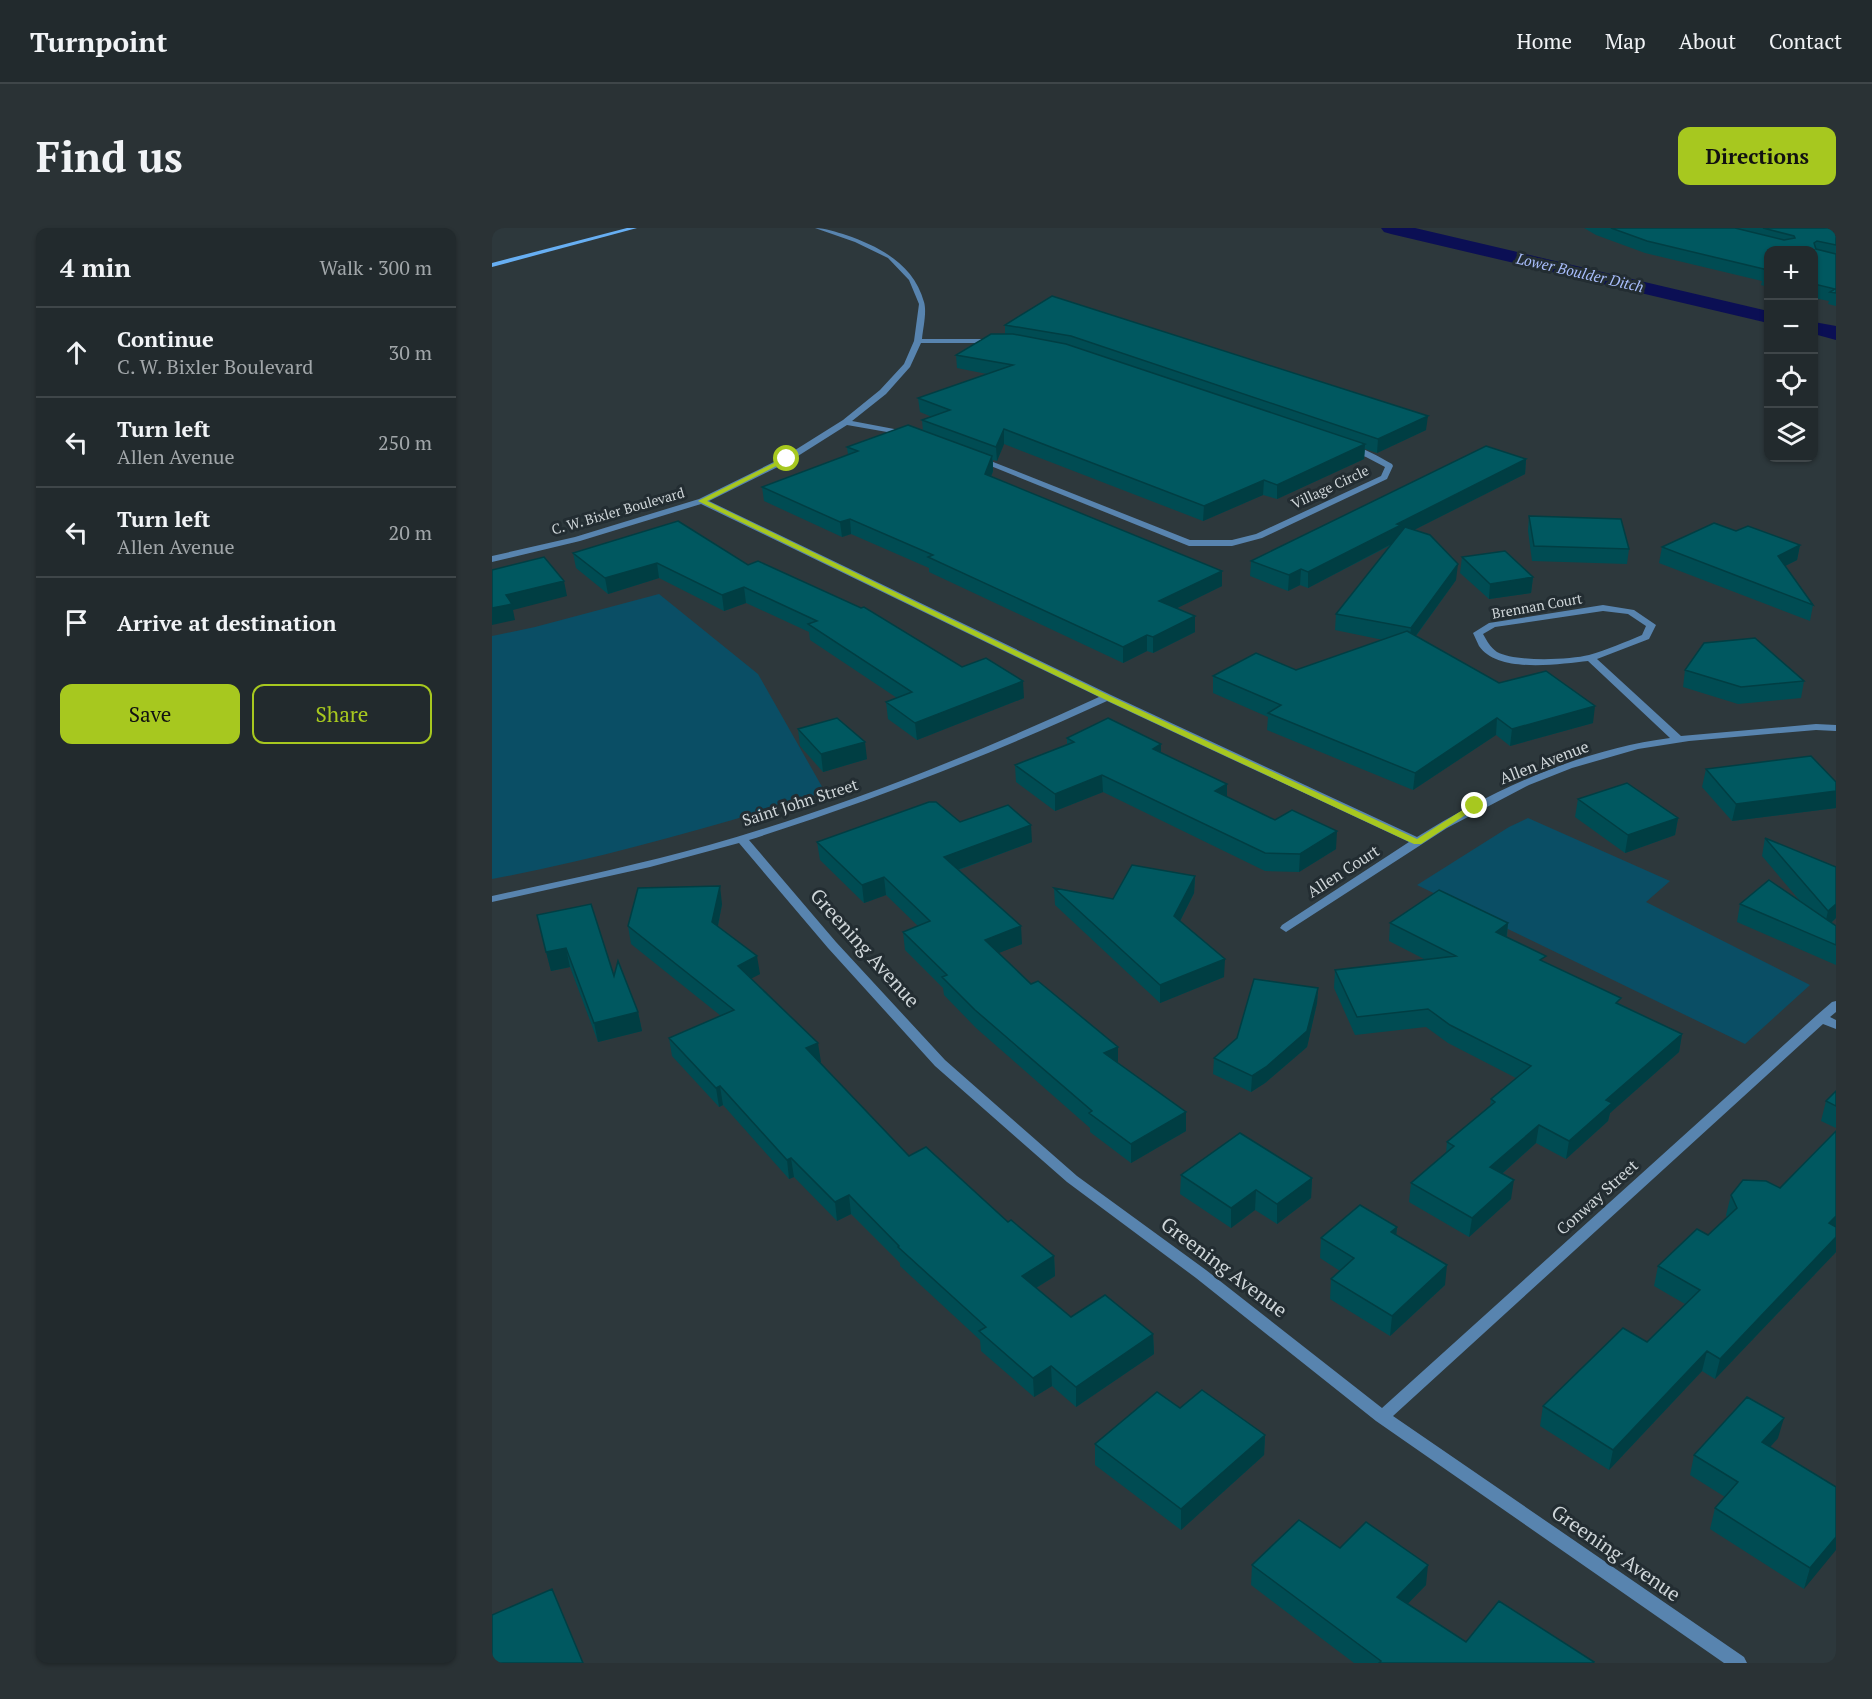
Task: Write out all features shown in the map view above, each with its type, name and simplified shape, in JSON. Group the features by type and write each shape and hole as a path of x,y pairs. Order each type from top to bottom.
{"main road":[{"path":"492,265 634,228"}],"street":[{"name":"C. W. Bixler Boulevard","path":"492,559 577,539 702,501 758,475 846,422 883,392 907,365 918,341 922,304 912,279 890,257 857,241 818,228"},
{"path":"918,341 1003,342"},
{"path":"846,422 918,437"},
{"name":"Village Circle","path":"972,457 1188,543 1232,543 1259,536 1384,477 1389,466 1369,455 1336,444"},
{"path":"702,501 1107,697 1418,842"},
{"name":"Brennan Court","path":"1603,608 1632,613 1651,625 1646,637 1590,658 1516,662 1493,655 1480,644 1478,633 1491,626 1603,608"},
{"path":"1590,658 1679,740"},
{"name":"Saint John Street","path":"492,899 606,874 742,838 890,790 1024,736 1107,697"},
{"name":"Allen Avenue","path":"1418,842 1475,806 1548,773 1613,752 1679,740 1816,727 1836,728"},
{"name":"Greening Avenue","path":"742,838 832,945 940,1063 1072,1179 1201,1274 1382,1417 1738,1663"},
{"name":"Allen Court","path":"1286,928 1418,842"},
{"name":"Conway Street","path":"1382,1417 1836,1005"},
{"path":"1821,1018 1836,1025"}],"shaded area":[{"path":"659,594 758,674 825,792 660,840 492,879 492,636"},
{"path":"1528,818 1670,881 1646,902 1810,985 1745,1044 1417,885 1509,827"}],"building":[{"path":"1611,228 1735,228 1784,240 1795,238 1763,228 1836,228 1836,245 1817,241 1814,243 1815,246 1764,246 1764,269 1647,241"},
{"path":"1818,250 1836,254 1836,293 1830,292 1835,289 1818,285"},
{"path":"1052,296 1428,416 1378,439 1071,336 1005,325"},
{"path":"991,334 1013,334 1066,344 1365,444 1277,485 1264,480 1204,506 1004,429 996,447 922,420 950,410 918,398 1013,365 956,355"},
{"path":"908,425 992,456 985,474 1222,571 1159,601 1195,616 1153,637 1147,635 1123,647 928,557 933,555 850,519 840,522 762,487 858,451 847,447"},
{"path":"1486,446 1526,459 1308,572 1301,569 1289,575 1251,561"},
{"path":"1529,516 1621,519 1629,549 1534,546"},
{"path":"678,521 748,565 758,561 861,608 864,607 962,667 986,658 1023,681 915,723 886,702 912,692 808,624 817,621 744,587 722,595 657,563 605,578 573,553"},
{"path":"1714,523 1736,531 1748,526 1800,545 1778,556 1813,605 1662,547"},
{"path":"1405,527 1430,535 1458,564 1411,628 1336,614"},
{"path":"1505,551 1533,577 1490,584 1462,557"},
{"path":"544,557 564,581 506,595 512,604 492,608 492,570"},
{"path":"1407,631 1499,683 1546,671 1595,706 1512,729 1497,718 1415,773 1268,713 1281,705 1213,676 1256,653 1296,670"},
{"path":"1755,638 1804,681 1741,687 1685,670 1704,643"},
{"path":"837,718 865,742 821,754 798,729"},
{"path":"1108,718 1161,744 1153,749 1227,784 1215,791 1275,820 1292,810 1337,831 1300,854 1265,853 1102,775 1055,794 1015,765 1074,742 1067,738"},
{"path":"1811,756 1836,782 1836,791 1736,804 1706,769"},
{"path":"1627,783 1678,818 1628,835 1578,799"},
{"path":"929,802 936,802 960,822 1008,805 1031,825 944,857 1021,926 985,940 1031,984 1038,981 1118,1047 1104,1053 1186,1112 1131,1144 1089,1113 1092,1111 975,1010 942,977 947,975 903,932 930,921 884,877 862,885 817,842"},
{"path":"1765,838 1836,867 1836,904 1828,911"},
{"path":"1132,865 1195,876 1174,916 1225,959 1160,985 1054,888 1113,899"},
{"path":"1769,880 1836,926 1836,945 1740,904"},
{"path":"720,886 712,922 757,956 738,966 818,1043 806,1048 909,1156 926,1147 1008,1222 1011,1220 1054,1256 1022,1276 1071,1317 1105,1295 1153,1334 1076,1387 1051,1366 1033,1378 979,1331 986,1327 898,1247 849,1195 835,1202 791,1158 787,1160 720,1086 716,1088 669,1038 734,1010 628,926 638,888"},
{"path":"1439,890 1508,923 1496,932 1546,956 1540,960 1621,998 1616,1003 1682,1034 1606,1100 1612,1103 1569,1141 1539,1125 1490,1167 1514,1180 1472,1218 1411,1183 1454,1146 1447,1142 1495,1102 1491,1099 1531,1066 1450,1025 1428,1009 1357,1017 1335,970 1456,956 1390,923"},
{"path":"591,904 614,976 618,961 638,1012 594,1023 566,948 546,952 537,915"},
{"path":"1254,979 1318,988 1307,1031 1266,1067 1252,1076 1214,1058 1237,1038"},
{"path":"1836,1091 1836,1106 1826,1101"},
{"path":"1836,1131 1836,1216 1829,1223 1836,1227 1836,1237 1720,1359 1707,1351 1613,1450 1543,1406 1623,1328 1647,1342 1700,1290 1658,1266 1697,1229 1708,1235 1737,1208 1731,1195 1743,1180 1766,1181 1780,1188"},
{"path":"1240,1133 1312,1178 1277,1204 1256,1190 1231,1208 1181,1175"},
{"path":"1360,1205 1397,1227 1391,1232 1447,1265 1392,1316 1331,1279 1354,1258 1321,1238"},
{"path":"1202,1390 1265,1435 1181,1509 1095,1444 1157,1392 1180,1408"},
{"path":"1747,1397 1784,1418 1762,1442 1836,1487 1836,1537 1810,1568 1715,1508 1738,1482 1694,1455"},
{"path":"1299,1520 1340,1548 1366,1522 1428,1565 1397,1597 1466,1642 1499,1601 1594,1662 1379,1663 1381,1661 1252,1565"},
{"path":"552,1589 583,1663 492,1663 492,1615"}],"waterway":[{"name":"Lower Boulder Ditch","path":"1391,228 1764,316"},
{"name":"Lower Boulder Ditch","path":"1818,329 1836,333"}],"route":[{"path":"787,459 702,501 1107,697 1418,842 1475,806"}]}
